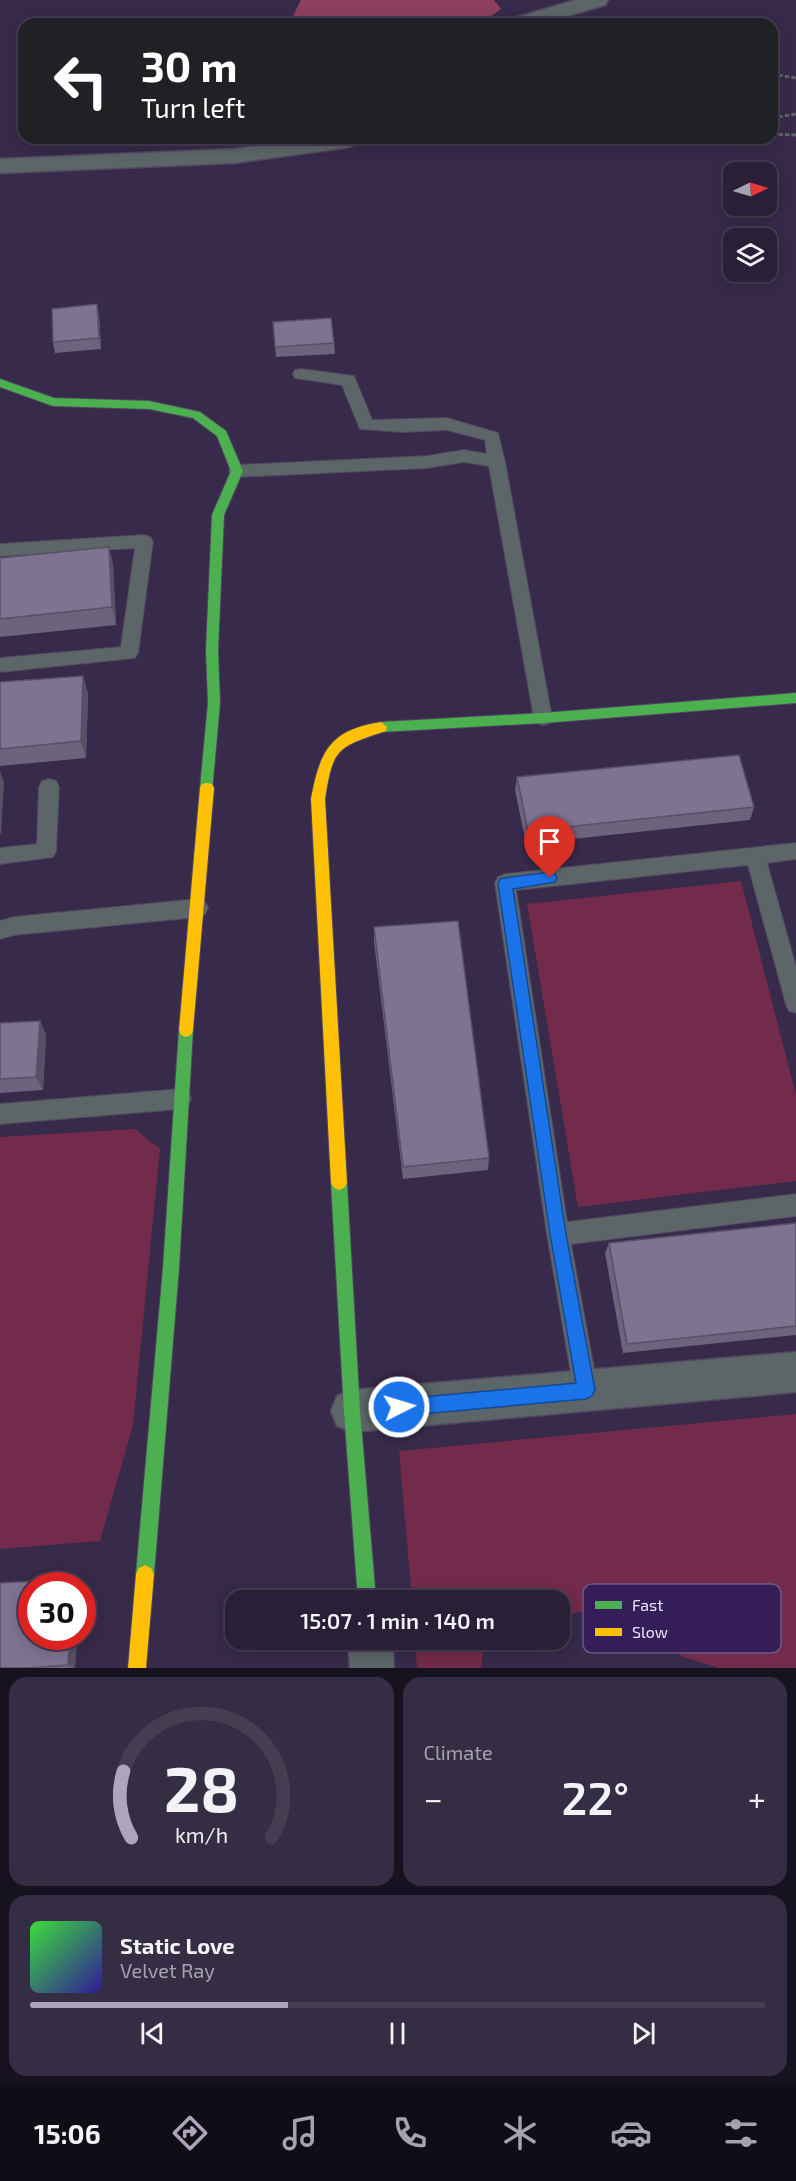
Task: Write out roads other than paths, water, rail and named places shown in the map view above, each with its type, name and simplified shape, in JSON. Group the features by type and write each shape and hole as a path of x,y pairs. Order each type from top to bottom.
{"street":[{"path":"538,18 597,0"},
{"path":"0,166 234,156 322,144"},
{"path":"0,383 53,402 149,405 196,415 222,434 237,471 218,515 212,650 214,703 180,1099 171,1268 137,1668"},
{"path":"366,1590 352,1411 318,799 326,758 337,743 372,729 796,698"},
{"path":"352,1411 796,1372"},
{"path":"371,1650 372,1668"}],"lane":[{"path":"301,374 348,380 366,425 447,424 492,437 543,718"},
{"path":"237,471 427,462 464,456 497,462"},
{"path":"0,550 144,541 129,653 0,665"},
{"path":"0,856 46,851 49,787"},
{"path":"586,1390 558,1234 505,884 796,851"},
{"path":"755,855 796,1004"},
{"path":"0,930 14,926 198,908"},
{"path":"0,1114 180,1099"},
{"path":"558,1234 796,1205"}]}
